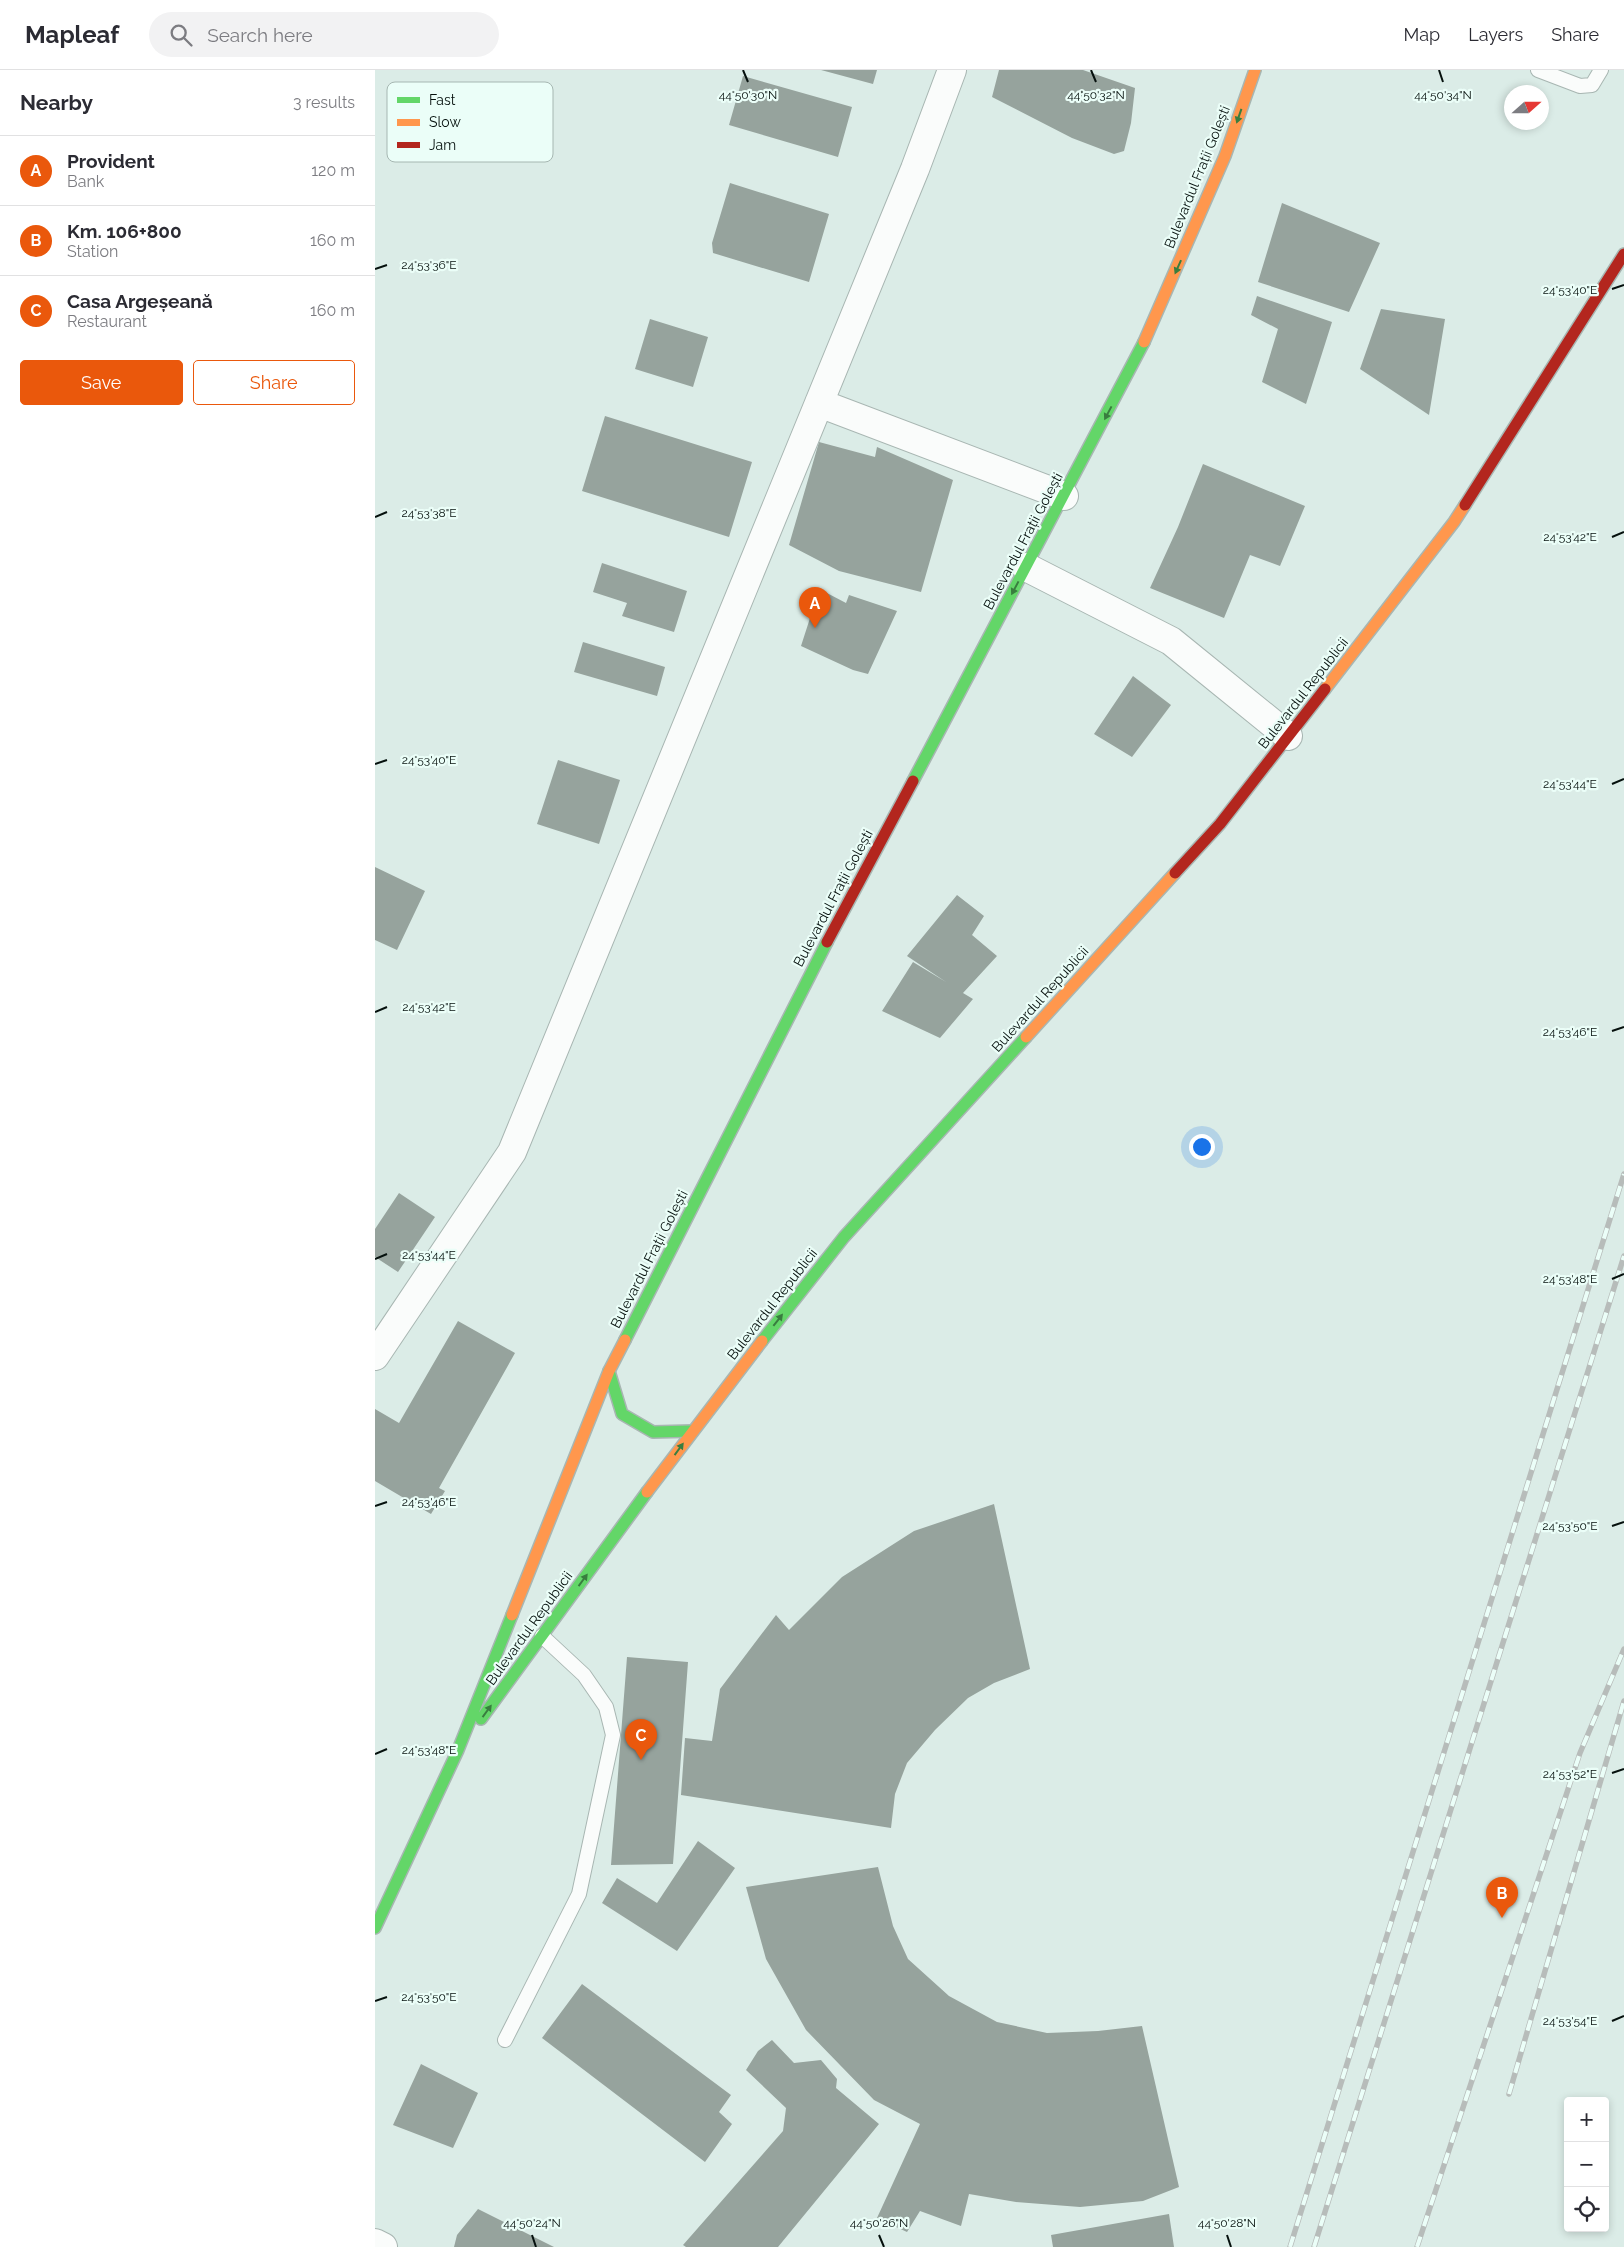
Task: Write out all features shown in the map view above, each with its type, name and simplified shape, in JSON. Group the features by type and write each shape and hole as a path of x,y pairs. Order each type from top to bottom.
{"main road":[{"name":"Bulevardul Frații Golești","path":"458,1750 609,1371 822,951 1137,359 1225,156 1255,70"},
{"name":"Bulevardul Republicii","path":"458,1750 692,1431 844,1237 1220,824 1454,522 1624,254"},
{"path":"609,1371 622,1414 653,1432 692,1431"},
{"path":"375,1928 458,1750"}],"street":[{"path":"375,1356 512,1152 915,169 952,70"},
{"path":"819,403 1064,496"},
{"path":"1026,567 1171,641 1288,736"},
{"path":"375,2243 383,2247"}],"lane":[{"path":"1538,70 1580,86 1592,85 1601,70"},
{"path":"505,2040 579,1894 613,1735 606,1707 584,1675 542,1636"}],"building":[{"path":"821,70 877,70 873,84"},
{"path":"999,70 1083,70 1135,88 1131,123 1124,151 1114,154 1072,138 992,97"},
{"path":"743,76 852,107 838,157 729,125"},
{"path":"730,183 829,214 809,282 713,253 712,243"},
{"path":"1282,203 1380,243 1349,312 1258,282"},
{"path":"1257,296 1332,322 1306,404 1262,382 1278,329 1251,315"},
{"path":"1381,309 1445,319 1429,415 1360,369"},
{"path":"650,319 708,337 693,387 635,369"},
{"path":"605,416 752,462 729,537 582,491"},
{"path":"819,442 875,457 877,447 953,480 921,592 839,571 789,545"},
{"path":"1203,464 1305,506 1280,566 1250,555 1224,618 1150,588 1178,527"},
{"path":"602,563 687,591 674,632 622,616 627,603 593,592"},
{"path":"825,592 846,603 849,595 897,611 868,674 853,670 801,646 811,615"},
{"path":"583,642 665,667 657,696 574,672"},
{"path":"1133,676 1171,705 1132,757 1094,734"},
{"path":"558,760 620,780 599,844 537,824"},
{"path":"375,867 425,891 397,950 375,940"},
{"path":"957,895 984,916 972,935 997,956 963,993 973,999 940,1038 882,1011 913,962 946,982 907,956"},
{"path":"399,1193 435,1217 398,1272 375,1257 375,1229"},
{"path":"458,1321 515,1353 439,1488 445,1491 431,1514 375,1481 375,1409 399,1423"},
{"path":"994,1504 1030,1669 994,1683 968,1698 935,1730 907,1763 895,1794 891,1828 681,1795 685,1738 712,1741 720,1689 776,1615 789,1630 842,1577 914,1531"},
{"path":"627,1657 688,1662 673,1864 611,1865"},
{"path":"698,1841 735,1868 677,1951 602,1903 617,1878 657,1903"},
{"path":"878,1867 893,1926 908,1959 949,1996 997,2022 1047,2033 1098,2031 1142,2026 1179,2187 1143,2201 1080,2207 1016,2202 969,2194 961,2226 920,2211 907,2232 877,2218 920,2124 874,2100 806,2030 766,1959 746,1887"},
{"path":"582,1984 731,2095 719,2112 732,2124 705,2162 542,2038"},
{"path":"772,2040 794,2063 821,2060 837,2079 836,2088 879,2124 778,2247 686,2247 683,2245 783,2131 786,2108 746,2070 758,2051"},
{"path":"421,2064 478,2093 453,2148 393,2125"},
{"path":"478,2209 554,2247 454,2247 457,2235"},
{"path":"1169,2214 1174,2247 1053,2247 1051,2235"}],"railway":[{"path":"1290,2247 1624,1174"},
{"path":"1314,2247 1624,1256"},
{"path":"1417,2247 1580,1753 1624,1649"},
{"path":"1509,2094 1624,1701"}],"traffic: fast":[{"path":"913,781 1144,342"},
{"path":"625,1340 827,942"},
{"path":"762,1341 844,1237 1026,1037"},
{"path":"609,1371 622,1414 653,1432 692,1431"},
{"path":"481,1719 647,1492"},
{"path":"375,1928 458,1750 512,1615"}],"traffic: slow":[{"path":"1144,342 1225,156 1255,70"},
{"path":"1325,689 1454,522 1465,505"},
{"path":"1026,1037 1175,873"},
{"path":"512,1615 609,1371 625,1340"},
{"path":"647,1492 762,1341"}],"traffic: jam":[{"path":"1465,505 1624,254"},
{"path":"1175,873 1220,824 1325,689"},
{"path":"827,942 913,781"}],"place":[{"name":"Provident","path":"815,628"},
{"name":"Casa Argeșeană","path":"641,1760"},
{"name":"Km. 106+800","path":"1502,1918"}]}
